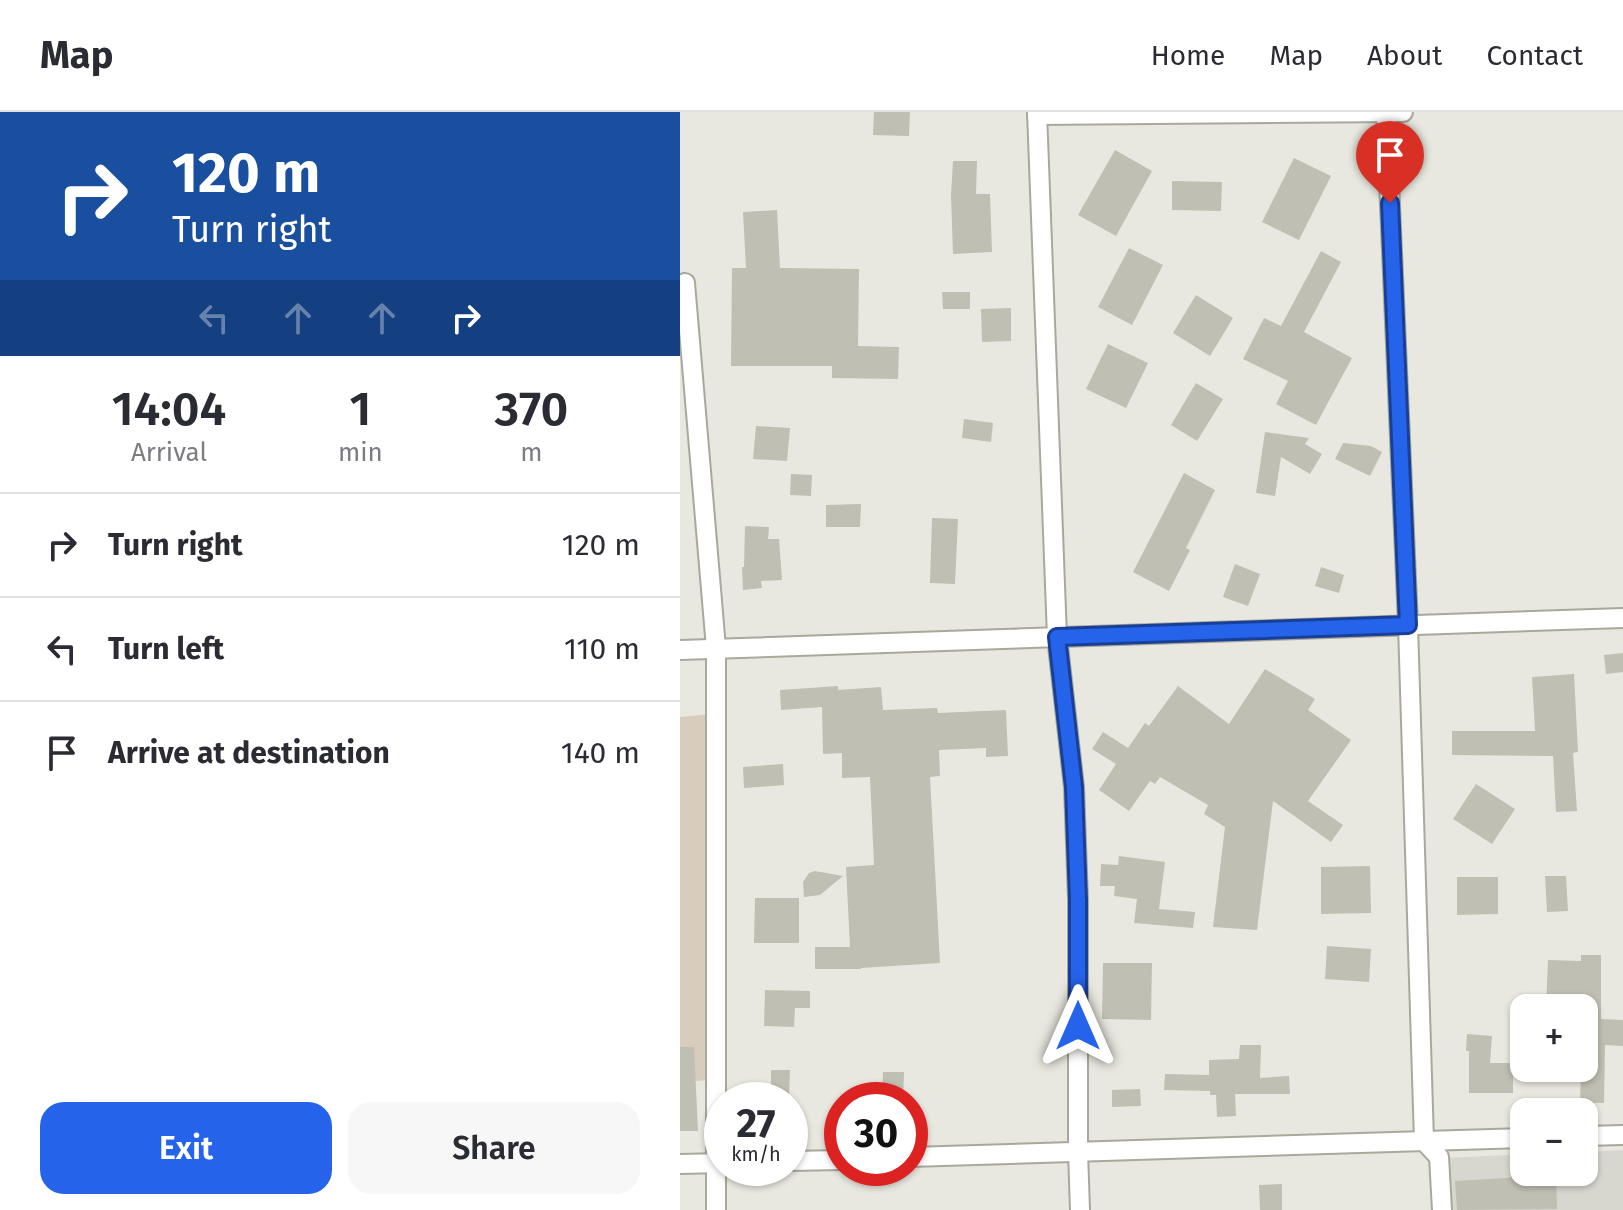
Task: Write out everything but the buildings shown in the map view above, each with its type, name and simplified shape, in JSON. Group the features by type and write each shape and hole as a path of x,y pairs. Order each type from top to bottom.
{"street":[{"path":"1386,112 1408,625 1424,1141 1439,1157 1442,1210"},
{"path":"1080,1210 1075,801 1057,637 1037,113 1403,112"},
{"path":"685,283 716,648 719,1082"},
{"path":"680,650 1623,618"},
{"path":"1598,1136 1623,1135"},
{"path":"928,1156 1510,1138"},
{"path":"680,1164 704,1164"},
{"path":"716,1210 718,1186"}],"shaded area":[{"path":"711,714 725,1079 680,1082 680,717"},
{"path":"1623,1150 1623,1210 1448,1210 1446,1158 1510,1155 1510,1186 1598,1186 1598,1151"}],"route":[{"path":"1078,1026 1074,787 1057,637 1408,625 1390,203"}]}
